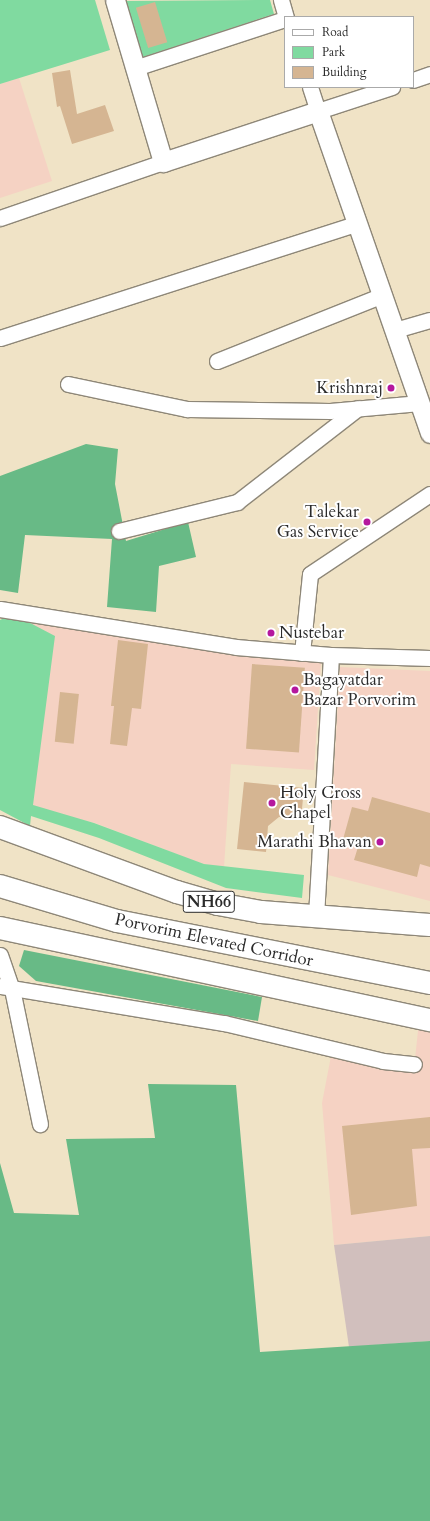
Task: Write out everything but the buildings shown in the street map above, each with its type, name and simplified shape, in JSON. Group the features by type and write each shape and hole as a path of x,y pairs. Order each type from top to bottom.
{"main road":[{"name":"NH66","path":"0,827 177,892 218,904 261,912 430,925"},
{"name":"Porvorim Elevated Corridor","path":"0,886 117,921 430,984"},
{"path":"0,928 430,1020"}],"street":[{"path":"115,0 163,162"},
{"path":"281,0 285,16"},
{"path":"135,68 284,19"},
{"path":"414,80 430,74"},
{"path":"68,384 188,409 330,411 358,408 426,417 394,330 310,88"},
{"path":"0,218 163,162 389,88"},
{"path":"0,338 358,223"},
{"path":"217,361 383,295"},
{"path":"394,330 430,320"},
{"path":"119,531 237,502 358,408"},
{"path":"302,653 310,574 430,494"},
{"path":"0,609 236,647 331,655 430,658"},
{"path":"316,916 331,655"},
{"path":"0,955 6,988 40,1124"},
{"path":"6,988 224,1024 383,1061 414,1064"}],"shaded area":[{"path":"19,78 52,181 0,198 0,84"},
{"path":"31,619 238,654 321,663 314,770 231,764 224,867 203,864 95,823 14,804"},
{"path":"340,667 430,671 430,901 328,875"},
{"path":"419,1021 430,1025 430,1236 334,1245 322,1103 331,1056 414,1069"},
{"path":"430,1236 430,1341 349,1347 334,1245"}],"green space":[{"path":"0,0 95,0 110,50 0,84"},
{"path":"270,0 274,14 143,57 125,1"},
{"path":"86,444 118,449 115,484 126,541 188,522 196,557 159,566 156,612 107,607 112,539 25,535 18,593 0,590 0,476"},
{"path":"13,614 55,636 33,805 94,823 204,864 304,875 302,898 226,888 99,838 31,816 30,826 0,810 0,620"},
{"path":"24,950 262,997 258,1021 36,981 19,966"},
{"path":"148,1084 236,1085 260,1352 430,1341 430,1521 0,1521 0,1163 14,1213 79,1215 66,1139 155,1138"}],"place":[{"name":"Krishnraj","path":"391,388"},
{"name":"Talekar Gas Service","path":"367,522"},
{"name":"Nustebar","path":"271,633"},
{"name":"Bagayatdar Bazar Porvorim","path":"295,690"},
{"name":"Holy Cross Chapel","path":"272,803"},
{"name":"Marathi Bhavan","path":"380,842"}]}
